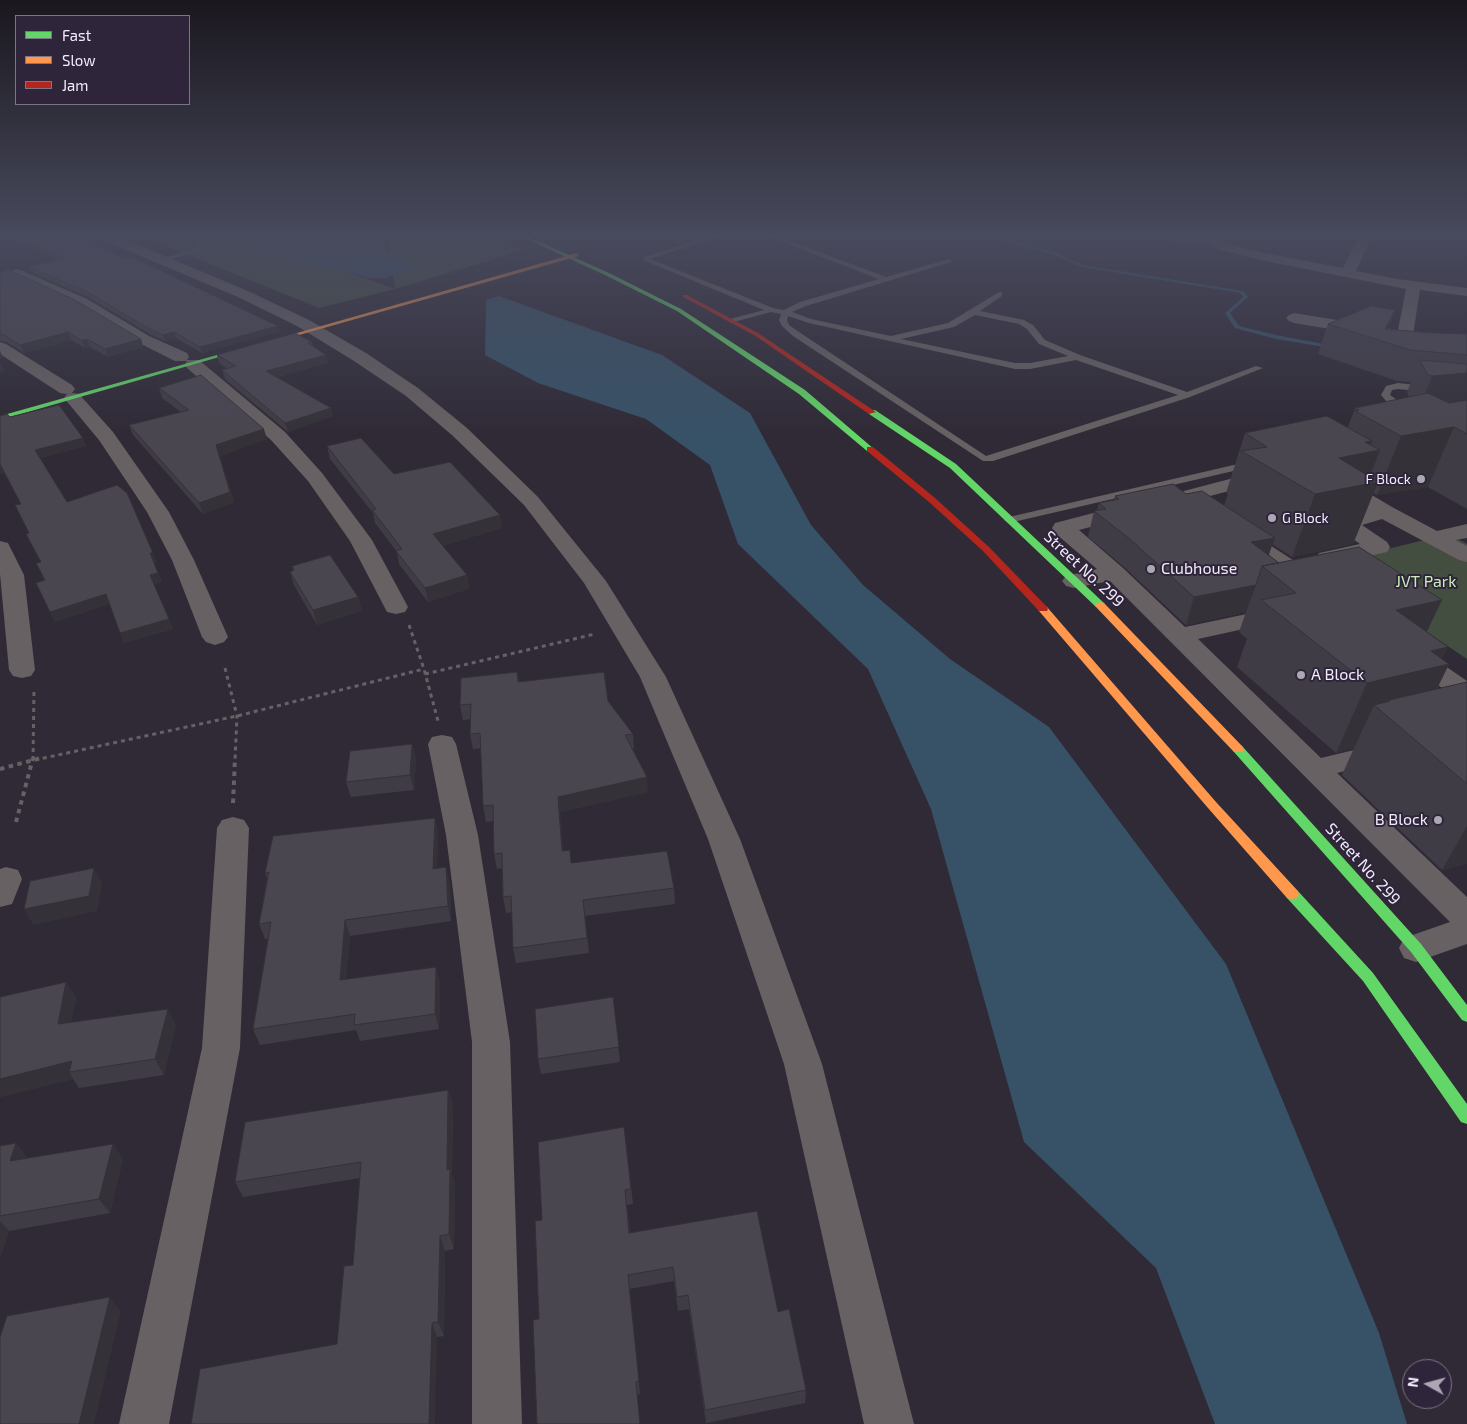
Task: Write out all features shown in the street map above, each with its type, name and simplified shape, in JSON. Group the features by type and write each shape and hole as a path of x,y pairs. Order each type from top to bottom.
{"street":[{"path":"83,302 143,340 187,361 278,436 315,477 361,540 401,613"},
{"path":"260,302 308,326 360,357 412,392 460,432 531,501 594,581 653,676 724,839 803,1064 889,1424"},
{"path":"0,407 70,393 187,361 308,326 381,302"},
{"path":"308,326 407,302"},
{"path":"663,302 679,310 802,392 932,500 986,549 1050,617 1212,806 1368,977 1467,1117"},
{"name":"Street No. 299","path":"697,302 733,320 806,366 953,466 1119,623 1233,743 1416,948 1466,1013"},
{"path":"1294,318 1402,336 1410,302"},
{"path":"0,347 70,393 127,465 158,512 183,560 215,637"},
{"path":"0,418 70,393"},
{"path":"1273,466 1181,497 1063,528 1115,573 1467,918"},
{"path":"1316,470 1384,512 1467,555"},
{"path":"1181,497 1295,572 1379,547 1345,523 1384,512"},
{"path":"1432,538 1467,531"},
{"path":"0,548 12,575 28,680"},
{"path":"1074,581 1115,573"},
{"path":"1179,636 1300,610"},
{"path":"1394,642 1467,693"},
{"path":"442,736 462,835 491,1042 497,1424"},
{"path":"1314,769 1410,746"},
{"path":"144,1424 221,1048 233,817"},
{"path":"1416,948 1467,930"}],"lane":[{"path":"752,302 771,310 785,312 809,320 1022,366 1077,357"},
{"path":"785,312 808,302"},
{"path":"891,338 951,325 987,302"},
{"path":"733,320 771,310"},
{"path":"785,312 783,320 796,334 983,458 994,457 1187,395 1259,368"},
{"path":"974,312 1021,322 1030,327 1042,342 1077,357 1187,395"},
{"path":"1412,413 1385,395 1389,388 1398,386 1437,390"},
{"path":"1009,520 1273,466"}],"path":[{"path":"401,613 426,674 442,736"},
{"path":"426,674 595,634"},
{"path":"225,668 237,716 233,817"},
{"path":"0,769 33,760 237,716 424,669"},
{"path":"16,822 33,760 28,680"}],"green space":[{"path":"305,302 341,302 319,308"},
{"name":"JVT Park","path":"1449,534 1467,544 1467,659 1326,564"}],"water":[{"path":"486,302 517,302 662,355 750,413 811,525 863,585 950,659 1049,727 1226,964 1379,1333 1407,1424 1215,1424 1156,1268 1024,1142 931,809 868,669 738,544 710,465 646,419 538,383 485,355"}],"building":[{"path":"0,302 79,302 141,339 105,349 87,339 82,341 68,332 20,345 0,334"},
{"path":"105,302 228,302 278,326 200,347 174,332 163,335"},
{"path":"1371,306 1395,310 1385,329 1467,334 1467,355 1410,350 1328,324"},
{"path":"295,333 312,342 308,343 326,355 266,371 331,408 285,423 222,370 236,366 217,355"},
{"path":"1420,360 1467,364 1467,373 1432,376 1427,374"},
{"path":"201,375 264,429 216,445 230,492 199,503 129,425 189,410 159,388"},
{"path":"1428,393 1449,403 1467,400 1467,434 1454,427 1401,436 1355,411 1359,410 1355,408"},
{"path":"59,405 83,438 35,450 67,502 117,485 127,493 153,553 150,553 158,573 150,575 169,619 120,633 106,594 50,612 36,583 45,580 36,563 41,562 26,534 29,533 15,505 21,504 0,464 0,416 7,414 10,417"},
{"path":"1327,416 1372,441 1365,442 1380,450 1339,458 1378,482 1315,494 1241,451 1267,447 1245,433"},
{"path":"361,438 394,474 450,462 500,515 433,534 467,575 425,588 396,551 402,549 372,510 376,509 327,446"},
{"path":"1173,484 1186,494 1202,491 1275,538 1251,542 1279,563 1262,566 1256,585 1194,597 1131,540 1094,511 1106,509 1099,503 1119,499 1115,496"},
{"path":"1359,547 1442,600 1396,610 1448,647 1431,651 1449,664 1367,683 1261,600 1296,593 1262,566"},
{"path":"330,555 358,597 313,610 290,572 294,570 292,566"},
{"path":"517,672 518,682 604,672 608,701 633,734 625,735 647,777 558,797 562,851 570,850 571,863 667,851 674,888 583,900 587,938 513,948 511,896 503,897 502,853 494,854 493,805 483,806 480,733 470,734 471,704 460,705 461,678"},
{"path":"1467,682 1467,784 1374,705"},
{"path":"412,744 410,775 346,782 350,751"},
{"path":"435,818 433,869 446,867 448,906 345,920 340,980 436,967 435,1014 354,1025 355,1014 253,1029 271,922 259,924 269,872 265,873 273,836"},
{"path":"94,868 89,896 24,909 30,881"},
{"path":"66,982 58,1024 168,1009 155,1059 69,1072 72,1061 0,1079 0,997"},
{"path":"613,997 619,1047 538,1059 535,1009"},
{"path":"448,1090 447,1170 450,1169 449,1234 440,1236 438,1322 432,1323 429,1424 191,1424 200,1369 337,1344 344,1266 353,1265 361,1162 235,1182 245,1122"},
{"path":"624,1127 631,1189 625,1190 629,1233 757,1211 778,1312 789,1309 806,1390 705,1410 688,1295 677,1297 673,1267 628,1275 639,1381 636,1382 640,1424 537,1424 533,1320 539,1319 535,1221 542,1220 538,1142"},
{"path":"16,1143 10,1161 113,1144 99,1199 0,1216 0,1146"},
{"path":"110,1297 79,1424 0,1424 0,1337 7,1316"}],"waterway":[{"path":"1240,302 1227,313 1237,327 1276,337 1331,346"}],"traffic: fast":[{"path":"664,302 679,310 802,392 870,449"},
{"path":"0,418 258,345"},
{"path":"872,412 953,466 1100,605"},
{"path":"1238,749 1416,948 1467,1016"},
{"path":"1292,894 1368,977 1467,1117"}],"traffic: slow":[{"path":"258,345 409,302"},
{"path":"1100,605 1238,749"},
{"path":"1043,609 1212,805 1292,894"}],"traffic: jam":[{"path":"697,302 756,334 872,412"},
{"path":"870,449 932,500 986,549 1043,609"}],"place":[{"name":"F Block","path":"1421,479"},
{"name":"G Block","path":"1272,518"},
{"name":"Clubhouse","path":"1151,569"},
{"name":"A Block","path":"1301,675"},
{"name":"B Block","path":"1438,820"}]}
